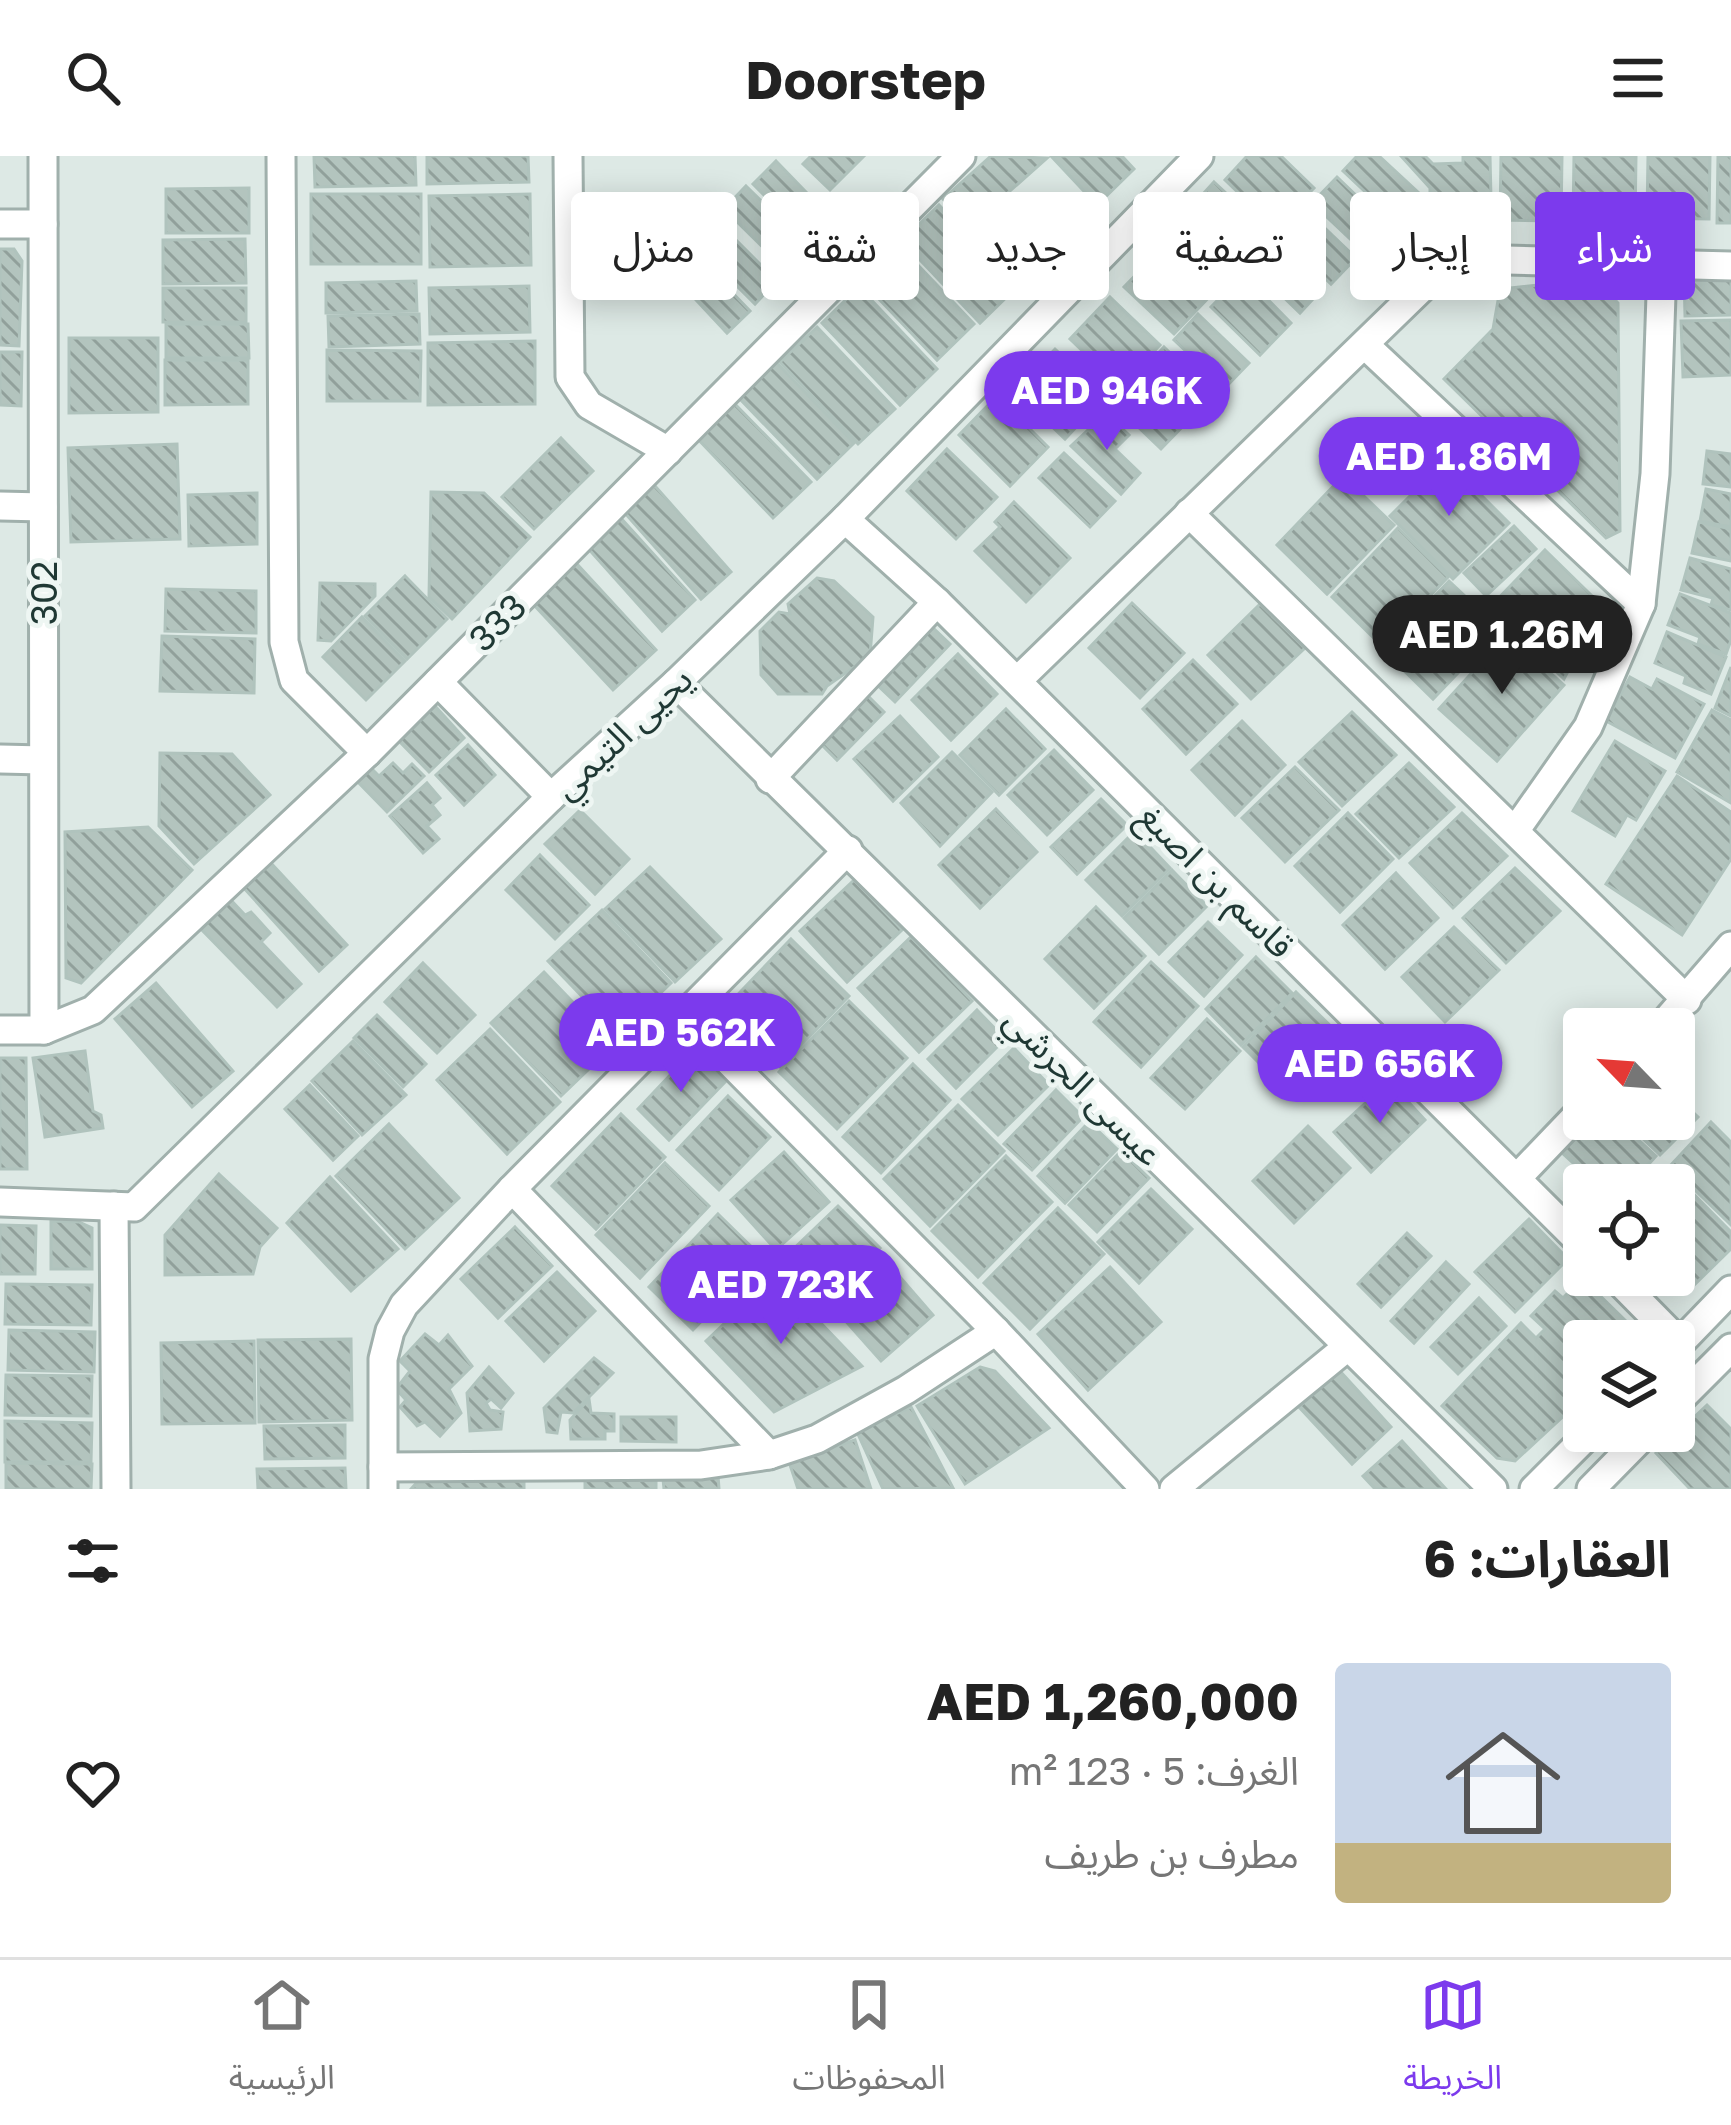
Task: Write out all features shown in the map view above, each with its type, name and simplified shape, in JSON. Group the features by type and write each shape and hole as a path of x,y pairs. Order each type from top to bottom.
{"street":[{"name":"302","path":"43,156 44,1030"},
{"path":"281,156 284,642 294,680 367,753"},
{"path":"568,156 570,377 590,406 668,451"},
{"name":"333","path":"0,1030 44,1030 93,1010 367,753 961,156"},
{"name":"يحيى التيمي","path":"114,1206 134,1207 551,796 676,683 845,518 1198,156"},
{"path":"0,224 43,224"},
{"path":"1016,681 1433,277 1469,259 1535,261"},
{"path":"1695,265 1731,266"},
{"path":"1515,831 1588,727 1641,604 1655,474 1661,300"},
{"path":"1365,345 1641,604"},
{"path":"0,506 43,507"},
{"path":"1189,513 1687,1000"},
{"name":"قاسم بن اصبغ","path":"845,518 937,602 1563,1225"},
{"path":"770,779 937,602"},
{"path":"438,682 551,796"},
{"name":"عيسى الجرشي","path":"676,683 1493,1489"},
{"path":"0,759 44,760"},
{"path":"848,850 417,1291 390,1331 383,1358 383,1478 701,1465 770,1455 817,1439 906,1390 996,1331"},
{"path":"1679,1008 1731,946"},
{"path":"683,1016 996,1331 1145,1489"},
{"path":"1517,1178 1563,1130"},
{"path":"512,1189 770,1455"},
{"path":"0,1202 114,1206 116,1489"},
{"path":"1695,1327 1731,1290"},
{"path":"1632,1296 1654,1320"},
{"path":"1174,1489 1346,1348"},
{"path":"1695,1384 1731,1348"},
{"path":"1534,1489 1571,1452"},
{"path":"1591,1489 1627,1452"}],"building":[{"path":"314,156 415,156 416,185 315,187"},
{"path":"427,156 528,156 529,182 427,184"},
{"path":"811,156 864,156 830,190 803,164"},
{"path":"991,156 1047,158 1009,192 951,192"},
{"path":"1051,156 1122,156 1134,169 1109,193 1085,192"},
{"path":"1247,156 1281,156 1314,188 1310,192 1238,192 1225,180"},
{"path":"1357,156 1379,156 1418,192 1365,192 1343,171"},
{"path":"1401,156 1425,156 1433,164 1463,163 1463,156 1490,156 1491,192 1430,192"},
{"path":"1501,156 1562,156 1561,192 1535,192 1535,221 1511,220 1511,192 1500,192"},
{"path":"1574,156 1636,156 1635,192 1573,192"},
{"path":"1648,156 1710,156 1709,219 1695,219 1695,192 1647,192"},
{"path":"1718,156 1731,156 1731,223 1717,223"},
{"path":"776,161 806,192 761,192 753,184"},
{"path":"1337,177 1353,192 1350,239 1326,216 1323,192"},
{"path":"1214,182 1225,192 1205,192"},
{"path":"746,186 761,201 761,245 737,222 737,195"},
{"path":"249,188 249,233 166,233 166,189"},
{"path":"311,194 421,194 421,264 311,264"},
{"path":"530,194 531,265 430,267 429,196"},
{"path":"939,205 943,209 943,284 919,259 919,224"},
{"path":"1326,229 1350,252 1350,264 1331,284 1326,279"},
{"path":"245,239 246,283 163,284 163,240"},
{"path":"737,241 761,265 761,298 755,304 737,286"},
{"path":"0,249 14,249 22,261 19,346 0,345"},
{"path":"919,266 943,291 943,300 951,300 974,324 937,360 880,300 919,300"},
{"path":"1695,274 1731,274 1731,315 1685,316 1685,300 1695,300"},
{"path":"416,281 417,311 326,313 326,283"},
{"path":"1535,285 1535,300 1618,303 1620,531 1606,538 1444,379 1493,329 1498,300 1511,300 1511,288"},
{"path":"529,286 530,332 430,334 429,288"},
{"path":"163,288 246,288 246,322 163,322"},
{"path":"737,298 750,311 727,333 696,300"},
{"path":"1109,298 1160,345 1120,387 1070,339"},
{"path":"846,300 871,300 937,369 900,405 822,323"},
{"path":"958,300 1004,300 980,323"},
{"path":"1138,300 1206,300 1174,334"},
{"path":"1218,300 1268,300 1291,323 1260,355 1211,307"},
{"path":"1286,300 1312,300 1300,313"},
{"path":"419,314 420,344 329,347 328,316"},
{"path":"1198,314 1249,363 1225,388 1174,340"},
{"path":"1731,320 1731,375 1683,377 1681,321"},
{"path":"166,324 248,324 249,358 166,358"},
{"path":"817,327 895,409 858,444 780,362"},
{"path":"69,338 158,338 158,412 69,413"},
{"path":"535,341 535,404 428,405 428,343"},
{"path":"1164,347 1215,396 1190,421 1140,373"},
{"path":"1055,349 1105,396 1065,439 1015,391"},
{"path":"327,350 421,351 420,401 327,401"},
{"path":"0,352 22,352 21,406 0,405"},
{"path":"165,360 248,360 248,404 165,405"},
{"path":"775,361 854,443 817,479 738,397"},
{"path":"1135,375 1186,423 1161,449 1111,401"},
{"path":"997,396 1048,447 1010,486 959,435"},
{"path":"732,401 811,482 773,518 695,436"},
{"path":"1106,413 1129,435 1115,449 1140,473 1121,494 1071,446"},
{"path":"561,438 593,471 534,529 502,497"},
{"path":"177,444 180,539 71,542 68,448"},
{"path":"947,449 997,497 956,539 907,491"},
{"path":"1707,451 1731,454 1731,487 1703,484"},
{"path":"1064,453 1115,501 1090,527 1039,478"},
{"path":"1446,460 1509,523 1453,579 1390,516"},
{"path":"1343,476 1394,525 1327,594 1277,545"},
{"path":"655,486 731,572 701,599 625,513"},
{"path":"1706,489 1731,494 1731,527 1700,521"},
{"path":"431,492 484,493 530,537 452,619 429,597"},
{"path":"257,493 257,544 189,546 188,495"},
{"path":"1014,502 1070,558 1026,602 975,551 1000,527 995,522"},
{"path":"619,516 695,600 662,631 586,546"},
{"path":"1699,522 1731,529 1731,561 1692,553"},
{"path":"1514,526 1536,549 1486,596 1464,573"},
{"path":"1398,528 1448,577 1382,646 1332,597"},
{"path":"1545,550 1600,609 1564,679 1490,607"},
{"path":"1690,558 1731,569 1731,610 1711,605 1713,598 1681,590"},
{"path":"577,564 656,650 613,690 534,605"},
{"path":"405,576 447,619 407,659 365,616"},
{"path":"817,578 834,581 873,617 870,656 822,694 778,694 761,675 760,631 779,612 790,614 788,604"},
{"path":"1449,581 1500,629 1433,699 1383,650"},
{"path":"320,583 375,584 375,596 331,641 318,640"},
{"path":"166,589 256,591 256,633 165,631"},
{"path":"1680,594 1731,613 1726,654 1668,625"},
{"path":"1132,603 1184,653 1140,698 1089,648"},
{"path":"1260,604 1305,648 1251,699 1208,655"},
{"path":"362,617 405,661 366,700 323,657"},
{"path":"929,624 950,644 895,702 874,682"},
{"path":"1667,632 1726,657 1711,694 1684,683 1686,676 1655,663"},
{"path":"1507,634 1564,685 1497,761 1439,709"},
{"path":"162,636 255,639 254,693 160,691"},
{"path":"958,654 997,694 951,740 912,700"},
{"path":"1193,660 1237,704 1186,754 1143,709"},
{"path":"1731,667 1731,716 1715,708"},
{"path":"1630,677 1652,689 1657,679 1704,704 1675,758 1606,721"},
{"path":"862,690 884,712 837,760 815,738"},
{"path":"435,706 464,738 429,772 399,741"},
{"path":"1006,709 1045,749 999,795 960,755"},
{"path":"1712,710 1731,720 1731,803 1677,772"},
{"path":"1352,712 1396,755 1342,806 1299,762"},
{"path":"900,716 938,757 893,801 854,759"},
{"path":"1242,721 1285,765 1235,815 1192,770"},
{"path":"1615,741 1665,771 1636,820 1627,815 1615,836 1573,811"},
{"path":"468,745 495,775 464,805 436,775"},
{"path":"1054,750 1093,790 1047,835 1008,795"},
{"path":"952,752 992,792 940,846 901,803"},
{"path":"160,753 232,754 270,795 194,864 159,826"},
{"path":"393,763 403,773 412,764 424,776 387,812 357,781 371,768 379,776"},
{"path":"1409,763 1454,807 1399,858 1356,814"},
{"path":"1295,767 1339,810 1285,862 1242,818"},
{"path":"1677,776 1731,812 1731,859 1682,935 1606,884"},
{"path":"427,783 440,798 432,805 440,815 427,826 439,839 423,853 390,816"},
{"path":"1101,799 1127,825 1077,874 1051,847"},
{"path":"996,809 1037,852 980,908 939,865"},
{"path":"580,810 629,859 595,894 545,844"},
{"path":"1348,813 1393,859 1340,912 1295,866"},
{"path":"1462,813 1507,856 1453,908 1410,863"},
{"path":"148,827 192,870 81,983 66,978 65,832"},
{"path":"1135,831 1170,868 1122,916 1086,880"},
{"path":"540,855 589,905 555,939 506,890"},
{"path":"270,862 347,945 319,971 243,887"},
{"path":"650,867 721,939 675,982 605,909"},
{"path":"1515,868 1560,911 1506,963 1463,918"},
{"path":"1172,870 1207,906 1159,954 1124,918"},
{"path":"1396,873 1438,918 1385,969 1343,925"},
{"path":"854,880 902,930 847,982 800,931"},
{"path":"229,898 245,915 251,912 270,933 261,942 301,984 277,1007 199,927"},
{"path":"1096,907 1145,956 1094,1008 1045,959"},
{"path":"602,910 671,983 618,1034 548,961"},
{"path":"1208,922 1242,955 1204,996 1169,962"},
{"path":"1454,927 1499,970 1445,1022 1402,977"},
{"path":"911,937 972,1001 919,1052 858,988"},
{"path":"791,939 849,996 780,1067 722,1011"},
{"path":"1256,957 1292,993 1241,1045 1206,1009"},
{"path":"1151,962 1198,1006 1141,1067 1094,1022"},
{"path":"423,963 475,1015 437,1053 385,1002"},
{"path":"544,972 614,1045 561,1096 491,1023"},
{"path":"156,983 233,1071 192,1107 115,1019"},
{"path":"1296,992 1347,1042 1293,1097 1243,1047"},
{"path":"849,1001 907,1058 837,1129 779,1072"},
{"path":"977,1010 1005,1039 956,1088 928,1059"},
{"path":"377,1015 426,1064 403,1087 354,1038"},
{"path":"1207,1019 1240,1051 1185,1109 1151,1078"},
{"path":"490,1029 560,1102 507,1154 437,1080"},
{"path":"353,1041 406,1095 362,1135 312,1081"},
{"path":"1014,1048 1049,1085 998,1135 962,1099"},
{"path":"85,1051 93,1111 101,1115 103,1128 45,1137 33,1058"},
{"path":"693,1051 725,1082 669,1140 638,1109"},
{"path":"0,1058 26,1058 27,1169 0,1169"},
{"path":"913,1064 950,1100 881,1173 843,1137"},
{"path":"1389,1081 1425,1120 1371,1172 1334,1132"},
{"path":"310,1085 358,1136 333,1160 285,1109"},
{"path":"1056,1090 1083,1117 1032,1170 1004,1144"},
{"path":"728,1096 770,1137 719,1190 677,1150"},
{"path":"958,1105 1004,1151 930,1226 884,1179"},
{"path":"621,1114 665,1157 596,1229 552,1186"},
{"path":"1089,1122 1117,1149 1065,1203 1038,1176"},
{"path":"1711,1122 1731,1142 1731,1225 1695,1190 1695,1164 1672,1164"},
{"path":"389,1124 459,1198 405,1249 336,1176"},
{"path":"1308,1126 1350,1168 1294,1223 1253,1181"},
{"path":"1572,1140 1639,1140 1656,1156 1649,1164 1574,1164 1561,1152"},
{"path":"1644,1140 1675,1140 1660,1155"},
{"path":"1121,1151 1149,1178 1097,1232 1069,1205"},
{"path":"784,1152 829,1202 776,1250 731,1200"},
{"path":"1006,1156 1052,1202 978,1277 932,1231"},
{"path":"665,1163 709,1206 640,1278 596,1235"},
{"path":"219,1174 277,1228 260,1247 253,1274 165,1275 165,1235"},
{"path":"330,1177 398,1249 351,1291 287,1223"},
{"path":"1151,1189 1192,1229 1139,1283 1098,1242"},
{"path":"1695,1195 1731,1232 1731,1249 1695,1284"},
{"path":"838,1206 880,1248 826,1302 784,1258"},
{"path":"1058,1208 1104,1254 1030,1329 984,1283"},
{"path":"718,1214 763,1258 693,1330 649,1287"},
{"path":"1529,1219 1563,1254 1563,1264 1515,1312 1475,1272"},
{"path":"51,1221 79,1222 92,1228 92,1269 51,1269"},
{"path":"0,1225 36,1226 35,1274 0,1274"},
{"path":"515,1227 552,1266 498,1318 461,1279"},
{"path":"1407,1233 1431,1256 1381,1307 1358,1284"},
{"path":"887,1262 933,1315 881,1361 835,1309"},
{"path":"1446,1262 1469,1284 1414,1343 1391,1321"},
{"path":"1110,1267 1161,1322 1088,1390 1038,1334"},
{"path":"557,1272 595,1311 544,1361 506,1321"},
{"path":"775,1275 862,1366 774,1412 706,1341"},
{"path":"6,1284 92,1285 91,1325 5,1324"},
{"path":"1555,1291 1563,1298 1600,1296 1625,1320 1563,1320 1563,1416 1515,1461 1497,1458 1442,1406 1521,1323 1536,1338 1545,1329 1531,1316"},
{"path":"1479,1298 1506,1326 1458,1374 1431,1347"},
{"path":"9,1330 95,1332 94,1372 8,1370"},
{"path":"425,1334 439,1345 448,1335 472,1366 449,1389 461,1413 440,1436 425,1422 417,1426 400,1407 406,1400 396,1389 410,1371 400,1361"},
{"path":"351,1339 352,1420 259,1422 258,1340"},
{"path":"254,1341 255,1423 162,1424 161,1343"},
{"path":"594,1358 613,1373 573,1413 561,1412 557,1433 547,1432 544,1408"},
{"path":"489,1367 513,1393 501,1408 491,1399 486,1403 490,1410 503,1412 501,1429 470,1431 467,1393"},
{"path":"980,1367 995,1371 1049,1428 965,1484 917,1406"},
{"path":"1339,1370 1391,1427 1352,1464 1299,1407"},
{"path":"6,1375 92,1376 91,1416 5,1415"},
{"path":"589,1399 591,1413 614,1414 614,1431 605,1431 605,1439 571,1439 570,1420"},
{"path":"1707,1405 1731,1429 1731,1489 1690,1489 1656,1453 1695,1452 1695,1416"},
{"path":"911,1407 953,1488 883,1489 857,1432"},
{"path":"621,1417 676,1417 676,1442 621,1441"},
{"path":"5,1421 92,1423 91,1462 5,1462"},
{"path":"345,1425 345,1458 265,1459 264,1426"},
{"path":"855,1440 871,1489 798,1489 789,1462"},
{"path":"1402,1441 1446,1489 1375,1489 1363,1476"},
{"path":"6,1463 92,1464 91,1489 6,1489"},
{"path":"345,1468 346,1489 258,1489 257,1469"},
{"path":"718,1475 719,1489 664,1489 663,1479"},
{"path":"585,1479 656,1481 656,1489 585,1489"},
{"path":"419,1480 524,1481 524,1489 411,1489"}]}
